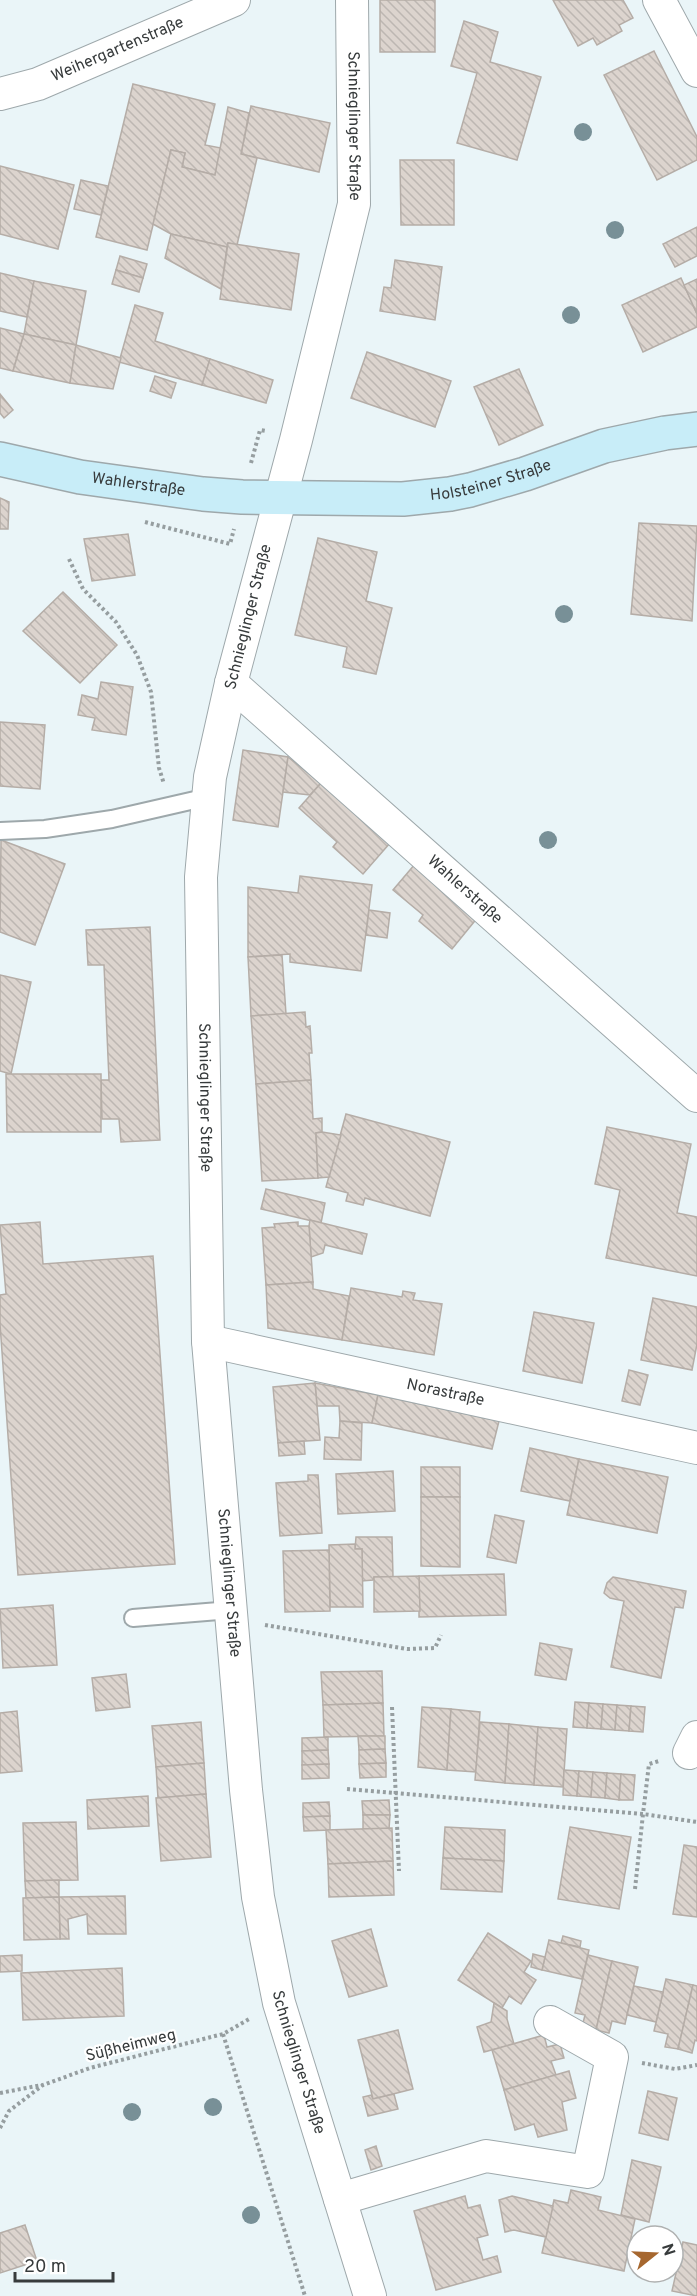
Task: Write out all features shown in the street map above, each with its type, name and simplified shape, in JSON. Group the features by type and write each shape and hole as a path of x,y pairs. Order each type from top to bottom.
{"main road":[{"name":"Holsteiner Straße","path":"280,497 403,499 450,494 507,480 604,446 665,433 697,429"},
{"name":"Wahlerstraße","path":"0,459 80,477 138,486 242,497 280,497"}],"street":[{"name":"Weihergartenstraße","path":"0,94 38,84 234,0"},
{"name":"Schnieglinger Straße","path":"352,0 354,204 296,440 231,683 210,777 201,877 208,1341 258,1897 279,2002 370,2296"},
{"path":"659,0 697,70"},
{"name":"Wahlerstraße","path":"231,683 697,1096"},
{"name":"Norastraße","path":"208,1341 692,1452"},
{"path":"340,2199 486,2156 588,2172 612,2057 550,2022"}],"lane":[{"path":"0,831 45,829 112,819 208,797"},
{"path":"133,1618 231,1614"}],"path":[{"path":"69,559 83,588 116,622 137,655 151,692 159,768 169,806"},
{"path":"231,1614 407,1649 435,1648 441,1635"},
{"path":"392,1707 399,1871"},
{"path":"635,1889 649,1764 693,1745"},
{"path":"347,1789 643,1814 697,1822"},
{"name":"Süßheimweg","path":"0,2128 9,2111 43,2085 90,2068 223,2034 279,2002"},
{"path":"223,2034 305,2296"},
{"path":"612,2057 675,2069 697,2065"},
{"path":"0,2093 43,2085"}],"building":[{"path":"380,0 435,0 435,52 380,52"},
{"path":"553,0 623,0 633,18 619,25 622,31 597,45 593,38 578,46"},
{"path":"464,21 498,32 490,62 541,77 517,160 457,143 477,73 451,66"},
{"path":"654,51 697,137 697,160 657,180 604,75"},
{"path":"133,84 215,104 205,145 221,148 215,175 182,167 185,153 171,150 147,250 96,237"},
{"path":"251,106 330,123 319,172 241,154"},
{"path":"228,107 249,113 241,154 257,158 237,245 228,243 227,247 171,234 153,224 171,150 185,153 182,167 215,175"},
{"path":"400,160 454,160 454,225 401,225"},
{"path":"0,166 74,185 58,249 0,234"},
{"path":"81,180 108,186 101,215 74,209"},
{"path":"697,227 697,256 675,267 663,244"},
{"path":"171,234 227,247 221,289 165,258"},
{"path":"228,243 299,254 291,310 220,299"},
{"path":"120,256 147,264 143,278 116,270"},
{"path":"395,260 442,267 435,320 380,311 384,287 391,288"},
{"path":"116,270 143,278 139,292 112,284"},
{"path":"0,273 34,281 27,317 0,311"},
{"path":"681,278 697,314 697,327 643,352 622,305"},
{"path":"697,279 697,314 684,285"},
{"path":"34,281 86,291 76,345 24,334"},
{"path":"135,305 163,313 155,341 210,359 202,385 119,362"},
{"path":"0,328 24,334 13,371 0,368"},
{"path":"24,334 76,345 70,383 13,371"},
{"path":"76,345 121,358 113,389 70,383"},
{"path":"367,352 451,381 435,427 351,398"},
{"path":"210,359 273,380 266,403 202,385"},
{"path":"519,369 543,425 499,445 474,387"},
{"path":"155,376 176,383 171,398 150,391"},
{"path":"0,394 13,410 4,418 0,413"},
{"path":"0,498 9,502 8,529 0,529"},
{"path":"639,523 697,526 692,621 631,614"},
{"path":"128,534 135,575 92,581 84,539"},
{"path":"318,538 377,552 366,601 392,608 376,674 343,667 347,647 295,635"},
{"path":"63,592 117,645 80,683 23,631"},
{"path":"101,682 133,687 126,735 92,730 95,718 78,715 82,695 98,699"},
{"path":"0,722 45,725 40,789 0,786"},
{"path":"243,750 288,757 278,827 233,820"},
{"path":"288,757 321,783 310,795 283,792"},
{"path":"321,783 390,843 363,874 333,847 337,842 299,808"},
{"path":"1,840 65,864 35,945 0,932"},
{"path":"415,864 478,917 452,949 419,921 423,915 393,890"},
{"path":"300,876 372,885 361,971 290,962 290,954 248,957 248,887 298,893"},
{"path":"369,910 390,913 387,938 366,935"},
{"path":"150,927 160,1140 121,1142 119,1119 102,1119 101,1080 109,1080 104,965 88,965 86,930"},
{"path":"282,955 286,1014 251,1016 248,957"},
{"path":"0,975 31,982 11,1074 0,1071"},
{"path":"305,1012 306,1027 310,1026 311,1080 256,1084 251,1016"},
{"path":"6,1074 101,1074 101,1132 7,1132"},
{"path":"311,1080 313,1119 322,1118 322,1132 316,1133 318,1178 262,1181 256,1084"},
{"path":"346,1114 450,1142 430,1216 365,1198 363,1205 346,1201 348,1193 326,1187"},
{"path":"607,1127 691,1144 677,1213 697,1217 697,1276 606,1258 620,1190 595,1184"},
{"path":"316,1133 341,1135 329,1177 318,1178"},
{"path":"266,1189 325,1203 321,1223 261,1209"},
{"path":"310,1220 367,1234 362,1254 325,1245 323,1253 311,1257"},
{"path":"40,1222 43,1264 153,1256 175,1564 18,1575 0,1324 0,1295 6,1294 0,1225"},
{"path":"298,1222 298,1226 309,1226 313,1282 266,1285 262,1228 275,1227 274,1224"},
{"path":"313,1282 313,1289 349,1296 342,1340 268,1328 266,1285"},
{"path":"351,1288 402,1297 403,1291 415,1293 413,1300 442,1304 434,1355 342,1340"},
{"path":"653,1298 697,1307 697,1344 692,1370 641,1360"},
{"path":"534,1312 594,1323 582,1383 523,1371"},
{"path":"629,1370 648,1375 640,1405 622,1401"},
{"path":"315,1383 378,1395 372,1423 340,1421 339,1406 317,1406"},
{"path":"315,1383 320,1440 278,1443 273,1387"},
{"path":"378,1395 499,1421 492,1449 372,1423"},
{"path":"340,1421 362,1423 361,1460 324,1459 325,1437 339,1438"},
{"path":"304,1441 305,1454 279,1456 278,1443"},
{"path":"530,1448 579,1459 570,1501 521,1491"},
{"path":"579,1459 668,1477 657,1533 567,1515"},
{"path":"421,1467 460,1467 460,1497 421,1497"},
{"path":"393,1471 395,1511 338,1514 336,1474"},
{"path":"308,1475 318,1475 322,1533 280,1536 276,1483 308,1481"},
{"path":"421,1497 460,1497 460,1567 421,1566"},
{"path":"495,1515 524,1521 516,1563 487,1557"},
{"path":"356,1537 392,1537 393,1577 374,1577 373,1580 362,1581 362,1549 355,1549"},
{"path":"355,1544 355,1549 362,1549 363,1607 330,1607 329,1545"},
{"path":"329,1550 330,1611 285,1612 283,1551"},
{"path":"504,1574 506,1615 419,1617 419,1576"},
{"path":"419,1576 420,1611 374,1612 374,1577"},
{"path":"613,1577 686,1591 683,1608 675,1607 661,1678 611,1667 624,1601 610,1598 604,1593 607,1583"},
{"path":"53,1605 57,1665 3,1668 0,1609"},
{"path":"540,1643 572,1649 566,1680 535,1675"},
{"path":"382,1671 383,1703 323,1705 321,1672"},
{"path":"126,1674 130,1707 96,1711 92,1678"},
{"path":"575,1702 589,1703 587,1728 573,1727"},
{"path":"383,1703 384,1736 324,1737 323,1705"},
{"path":"589,1703 603,1704 601,1729 587,1728"},
{"path":"603,1704 617,1705 615,1730 601,1729"},
{"path":"617,1705 631,1706 629,1731 615,1730"},
{"path":"631,1706 645,1707 643,1732 629,1731"},
{"path":"422,1707 451,1709 447,1770 418,1767"},
{"path":"451,1709 480,1712 476,1772 447,1770"},
{"path":"17,1711 22,1771 0,1773 0,1713"},
{"path":"201,1722 204,1763 156,1767 152,1726"},
{"path":"480,1722 509,1724 505,1783 475,1780"},
{"path":"509,1724 538,1727 534,1785 505,1783"},
{"path":"538,1727 567,1729 563,1787 534,1785"},
{"path":"358,1736 385,1736 385,1749 359,1750"},
{"path":"328,1737 328,1750 302,1751 302,1738"},
{"path":"385,1749 386,1763 359,1764 359,1750"},
{"path":"328,1750 329,1764 302,1765 302,1751"},
{"path":"204,1763 206,1794 158,1798 156,1767"},
{"path":"386,1763 386,1777 360,1778 359,1764"},
{"path":"329,1764 329,1778 302,1779 302,1765"},
{"path":"564,1770 579,1771 577,1796 563,1795"},
{"path":"579,1771 593,1772 591,1797 577,1796"},
{"path":"593,1772 607,1773 605,1798 591,1797"},
{"path":"607,1773 621,1774 619,1800 605,1798"},
{"path":"621,1774 635,1775 633,1800 619,1800"},
{"path":"206,1794 211,1857 161,1861 156,1798"},
{"path":"148,1796 149,1826 88,1829 87,1800"},
{"path":"389,1800 390,1815 363,1815 362,1801"},
{"path":"329,1802 330,1816 303,1817 303,1803"},
{"path":"363,1815 390,1815 389,1829 363,1829"},
{"path":"330,1816 330,1830 304,1831 303,1817"},
{"path":"76,1822 78,1880 25,1881 23,1823"},
{"path":"445,1827 505,1830 504,1861 443,1858"},
{"path":"570,1827 631,1837 619,1909 558,1899"},
{"path":"392,1828 393,1861 328,1864 326,1830"},
{"path":"684,1845 697,1847 697,1917 673,1914"},
{"path":"443,1858 504,1861 502,1892 441,1889"},
{"path":"393,1861 394,1895 329,1897 328,1864"},
{"path":"59,1880 59,1897 26,1898 25,1881"},
{"path":"125,1896 126,1934 88,1934 87,1914 68,1919 69,1939 60,1939 59,1897"},
{"path":"59,1897 60,1939 24,1940 23,1898"},
{"path":"371,1929 387,1986 349,1997 332,1941"},
{"path":"488,1933 531,1961 524,1972 536,1980 521,2004 509,1996 502,2008 458,1980"},
{"path":"563,1936 581,1941 580,1947 561,1943"},
{"path":"549,1940 589,1950 582,1979 542,1970"},
{"path":"533,1954 545,1957 542,1970 531,1967"},
{"path":"22,1955 22,1971 0,1972 0,1956"},
{"path":"588,1955 612,1961 596,2030 582,2027 585,2015 575,2013"},
{"path":"612,1961 638,1967 625,2024 612,2021 609,2033 596,2030"},
{"path":"122,1968 124,2016 23,2020 21,1973"},
{"path":"666,1979 693,1985 678,2049 665,2047 668,2034 654,2031"},
{"path":"693,1985 697,1986 697,2041 695,2040 692,2053 678,2049"},
{"path":"634,1986 663,1992 656,2022 627,2015"},
{"path":"494,2003 507,2011 514,2044 484,2052 477,2027 491,2022"},
{"path":"398,2030 413,2089 373,2099 358,2040"},
{"path":"544,2035 547,2047 560,2044 564,2058 551,2061 556,2075 504,2090 492,2050"},
{"path":"569,2071 576,2098 562,2102 567,2130 538,2137 534,2124 515,2130 504,2090"},
{"path":"648,2091 677,2098 668,2140 639,2133"},
{"path":"394,2094 398,2109 368,2116 363,2097 371,2095 373,2099"},
{"path":"376,2146 382,2166 371,2170 365,2150"},
{"path":"632,2160 661,2167 649,2222 621,2215"},
{"path":"571,2190 601,2197 598,2210 635,2219 634,2224 625,2224 624,2271 542,2253 554,2200 568,2203"},
{"path":"465,2196 468,2208 480,2205 488,2235 477,2238 483,2260 497,2256 501,2272 436,2290 414,2211"},
{"path":"512,2196 553,2206 546,2237 514,2230 505,2232 499,2200"},
{"path":"25,2225 37,2261 0,2273 0,2233"},
{"path":"685,2242 697,2245 697,2296 672,2291 674,2284 685,2284"}]}
